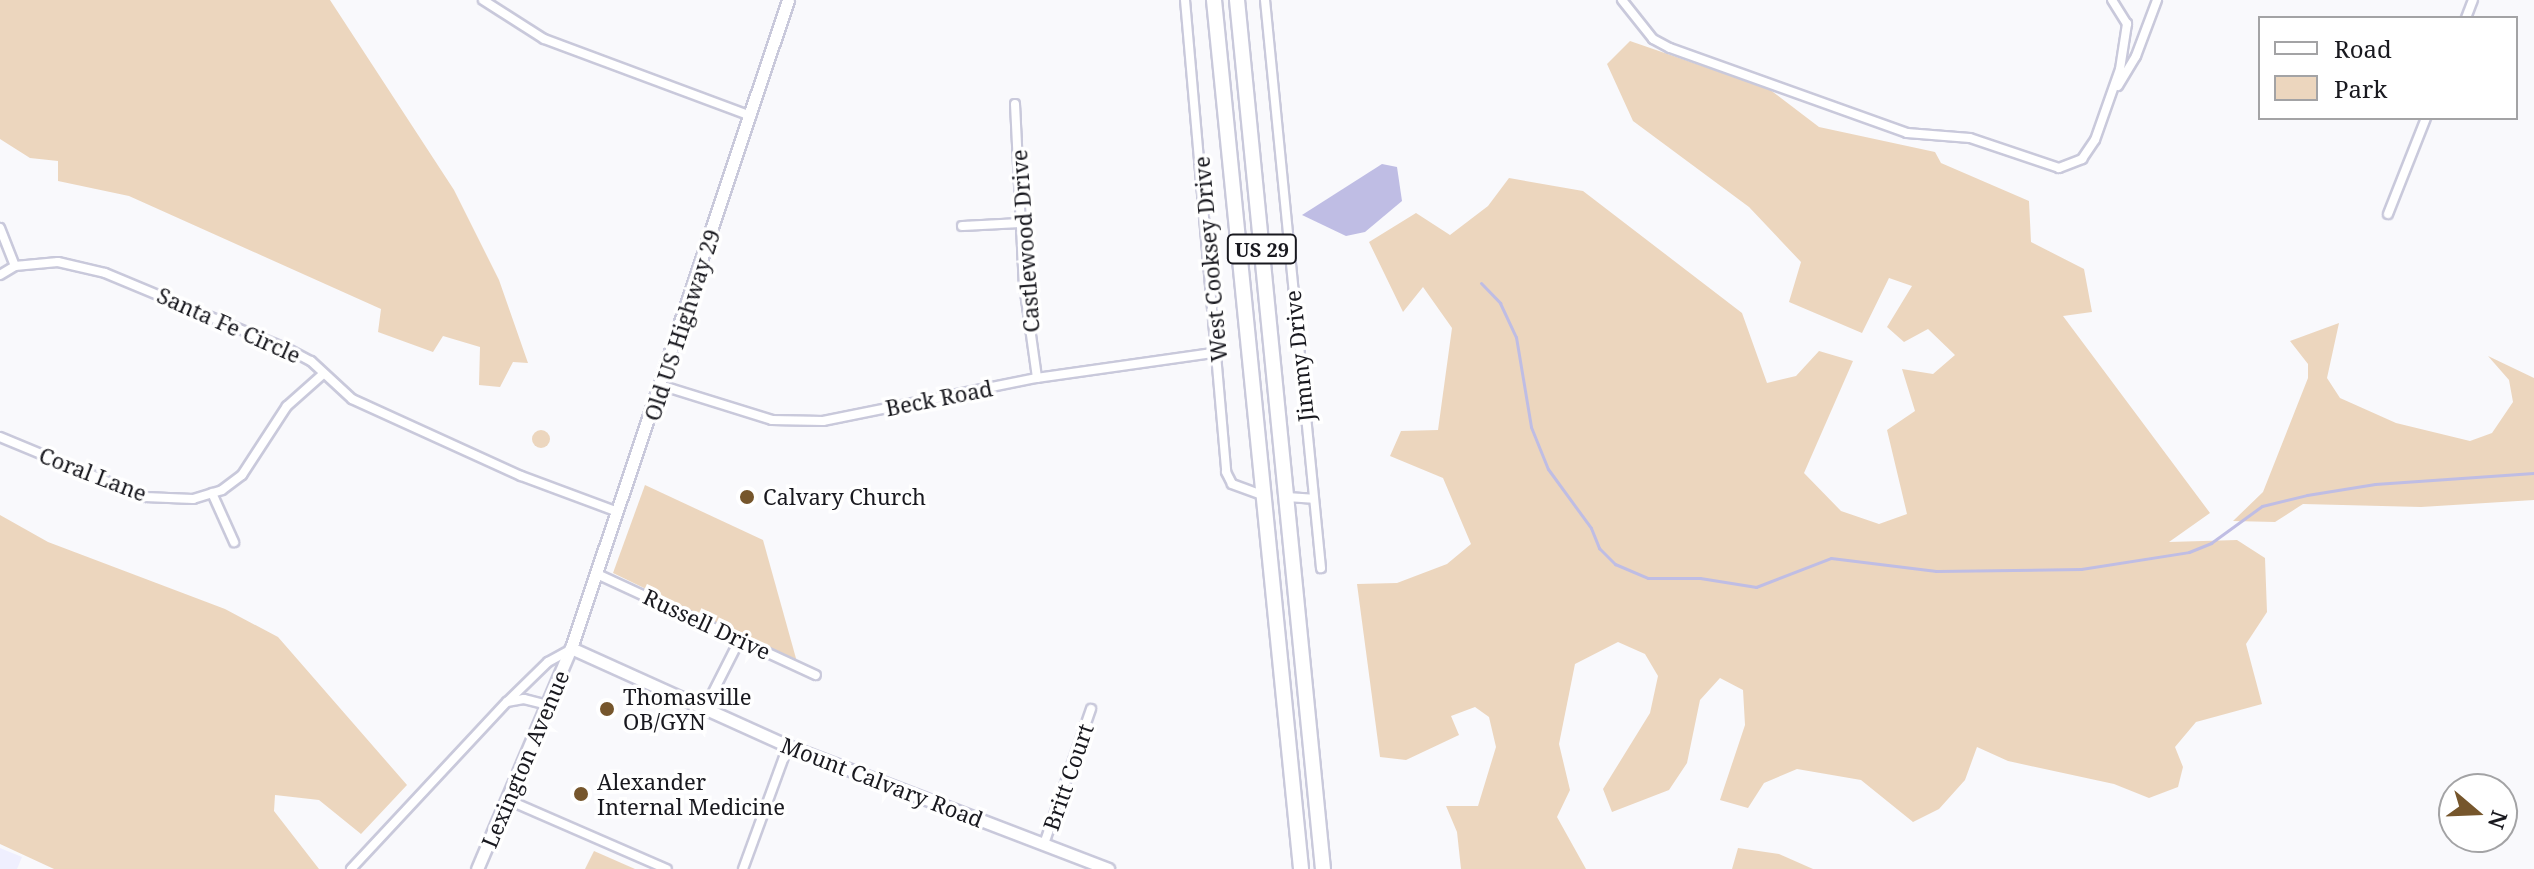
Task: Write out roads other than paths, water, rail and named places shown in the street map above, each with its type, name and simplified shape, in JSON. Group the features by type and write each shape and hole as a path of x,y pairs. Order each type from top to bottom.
{"highway":[{"name":"US 29","path":"1214,0 1301,869"},
{"name":"US 29","path":"1237,0 1323,869"}],"main road":[{"name":"Old US Highway 29","path":"571,648 663,386 788,0"},
{"name":"Lexington Avenue","path":"477,869 571,648"},
{"name":"Mount Calvary Road","path":"571,648 788,746 1108,869"}],"street":[{"path":"483,0 544,39 751,116"},
{"name":"West Cooksey Drive","path":"1185,0 1219,352 1226,472 1232,484 1263,495"},
{"name":"Jimmy Drive","path":"1265,0 1321,568"},
{"path":"1622,0 1653,39 1670,48 1907,133 1970,138 2059,168 2082,159 2104,123 2125,53 2127,24 2112,0"},
{"path":"2110,96 2136,56 2157,0"},
{"name":"Castlewood Drive","path":"1015,104 1021,223 1037,378"},
{"path":"2388,214 2425,120"},
{"path":"962,226 1021,223"},
{"path":"0,228 15,266"},
{"name":"Santa Fe Circle","path":"0,275 15,266 79,263 288,349 352,399 521,476 619,513"},
{"name":"Beck Road","path":"663,386 772,420 797,422 1037,378 1219,352"},
{"name":"Coral Lane","path":"0,437 145,497 168,501 212,493 242,475 287,406 323,374"},
{"path":"212,493 234,542"},
{"path":"1287,497 1313,499"},
{"name":"Russell Drive","path":"597,574 816,675"},
{"path":"704,710 740,639"},
{"path":"351,869 507,702 548,662 571,648"},
{"path":"507,702 524,699 548,705"},
{"name":"Britt Court","path":"1044,844 1091,709"},
{"path":"743,869 788,746"},
{"path":"508,800 667,869"}],"water":[{"path":"1382,164 1397,167 1402,201 1365,232 1346,236 1302,215"}],"waterway":[{"path":"1481,283 1500,303 1516,337 1531,427 1548,469 1591,528 1599,548 1615,564 1648,578 1700,578 1756,587 1831,558 1936,571 2081,569 2189,552 2211,543 2262,506 2307,495 2375,484 2534,473"}],"place":[{"name":"Calvary Church","path":"747,497"},
{"name":"Thomasville OB/GYN","path":"607,709"},
{"name":"Alexander Internal Medicine","path":"581,794"}]}
